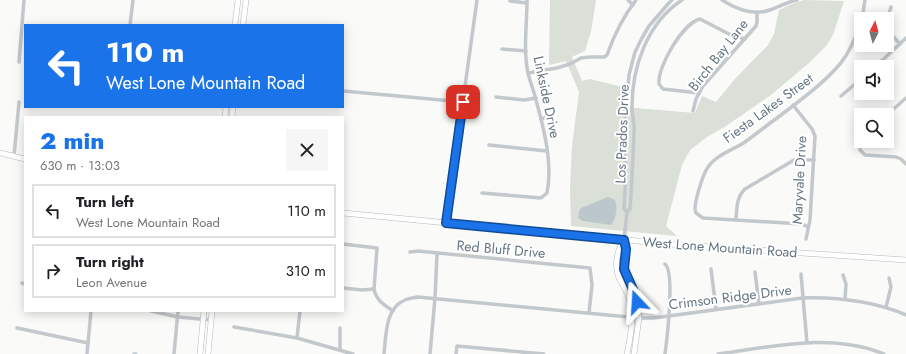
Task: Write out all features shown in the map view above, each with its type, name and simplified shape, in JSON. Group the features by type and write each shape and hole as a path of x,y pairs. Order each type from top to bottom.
{"main road":[{"path":"235,24 238,0"},
{"path":"243,24 246,0"},
{"path":"0,153 24,159"},
{"name":"West Lone Mountain Road","path":"344,213 693,246 906,260"},
{"path":"624,240 618,249 617,264 619,277 631,305 627,354"},
{"path":"624,240 626,249 624,269 635,294 639,318 634,354"},
{"path":"200,354 204,312"},
{"path":"208,354 212,312"}],"street":[{"path":"19,62 24,0"},
{"path":"130,24 133,0"},
{"path":"446,223 477,0"},
{"path":"628,0 633,4"},
{"path":"528,73 557,68 570,64 581,58 604,57 607,55 615,34 636,0"},
{"name":"Los Prados Drive","path":"627,212 624,209 626,172 624,132 629,75 635,52 642,38 649,26 672,0"},
{"name":"Los Prados Drive","path":"624,240 627,212 630,209 634,130 632,109 636,72 643,48 657,24 682,0"},
{"path":"722,0 736,8 757,12 768,11 797,0"},
{"path":"780,0 782,5"},
{"name":"Fiesta Lakes Street","path":"863,12 865,0"},
{"path":"510,1 527,1"},
{"name":"Linkside Drive","path":"482,193 541,198 545,197 547,193 547,151 542,119 528,73 526,51 527,1"},
{"path":"889,12 891,7"},
{"name":"Birch Bay Lane","path":"693,111 696,98 699,93 715,72 756,26 757,12"},
{"path":"699,93 663,89 660,87 658,80 660,74 671,47 681,34 693,22 700,19 729,34 745,39"},
{"path":"894,37 900,44"},
{"path":"883,60 906,38"},
{"name":"Fiesta Lakes Street","path":"736,220 703,218 696,213 695,208 702,178 708,167 718,157 745,141 793,106 823,81 840,64 854,43"},
{"path":"502,49 526,51"},
{"path":"841,96 854,85"},
{"path":"344,91 463,102"},
{"path":"496,97 524,100 536,98"},
{"path":"894,110 905,101"},
{"path":"14,156 19,102"},
{"name":"Maryvale Drive","path":"793,106 812,129 815,136 810,220 806,239"},
{"path":"542,119 552,116"},
{"path":"489,145 547,151"},
{"path":"860,148 862,153 865,155 896,158 906,163"},
{"path":"808,227 802,224 736,220 738,199 744,190 794,160 814,160"},
{"path":"344,244 377,248 374,289 375,294 380,302 393,311 388,320 384,354"},
{"name":"Red Bluff Drive","path":"410,252 418,251 590,268 592,285 589,313"},
{"path":"430,354 437,254"},
{"path":"665,264 667,266 670,278 669,315 665,354 669,354"},
{"path":"711,269 716,309"},
{"path":"755,272 759,304"},
{"path":"801,274 807,343"},
{"path":"843,275 846,284 845,299"},
{"path":"886,307 891,287 889,278"},
{"path":"344,288 362,290 374,289"},
{"name":"Crimson Ridge Drive","path":"393,311 405,300 418,297 639,318 654,318 802,298 822,297 866,302 886,307 906,315"},
{"path":"87,354 91,312"},
{"path":"156,312 178,317 211,320"},
{"path":"174,354 178,312"},
{"path":"297,338 300,312"},
{"path":"234,327 297,338 353,354"},
{"path":"18,328 88,343"},
{"path":"340,328 340,350"},
{"path":"718,354 807,343 836,343 858,346 884,354"},
{"path":"456,354 457,346 544,354"}],"shaded area":[{"path":"550,0 596,0 591,32 585,51 572,57 582,81 590,79 623,87 624,107 695,113 702,96 716,102 734,80 768,45 774,34 779,10 804,0 844,1 833,35 827,45 809,63 771,95 726,126 707,137 690,150 682,165 666,226 677,236 571,226 570,189 572,146 579,92 566,61 549,65"},
{"path":"608,197 615,200 616,206 615,216 611,225 583,221 578,218 581,208"}],"route":[{"path":"463,102 446,223 624,240 626,249 624,269 637,302"}]}
